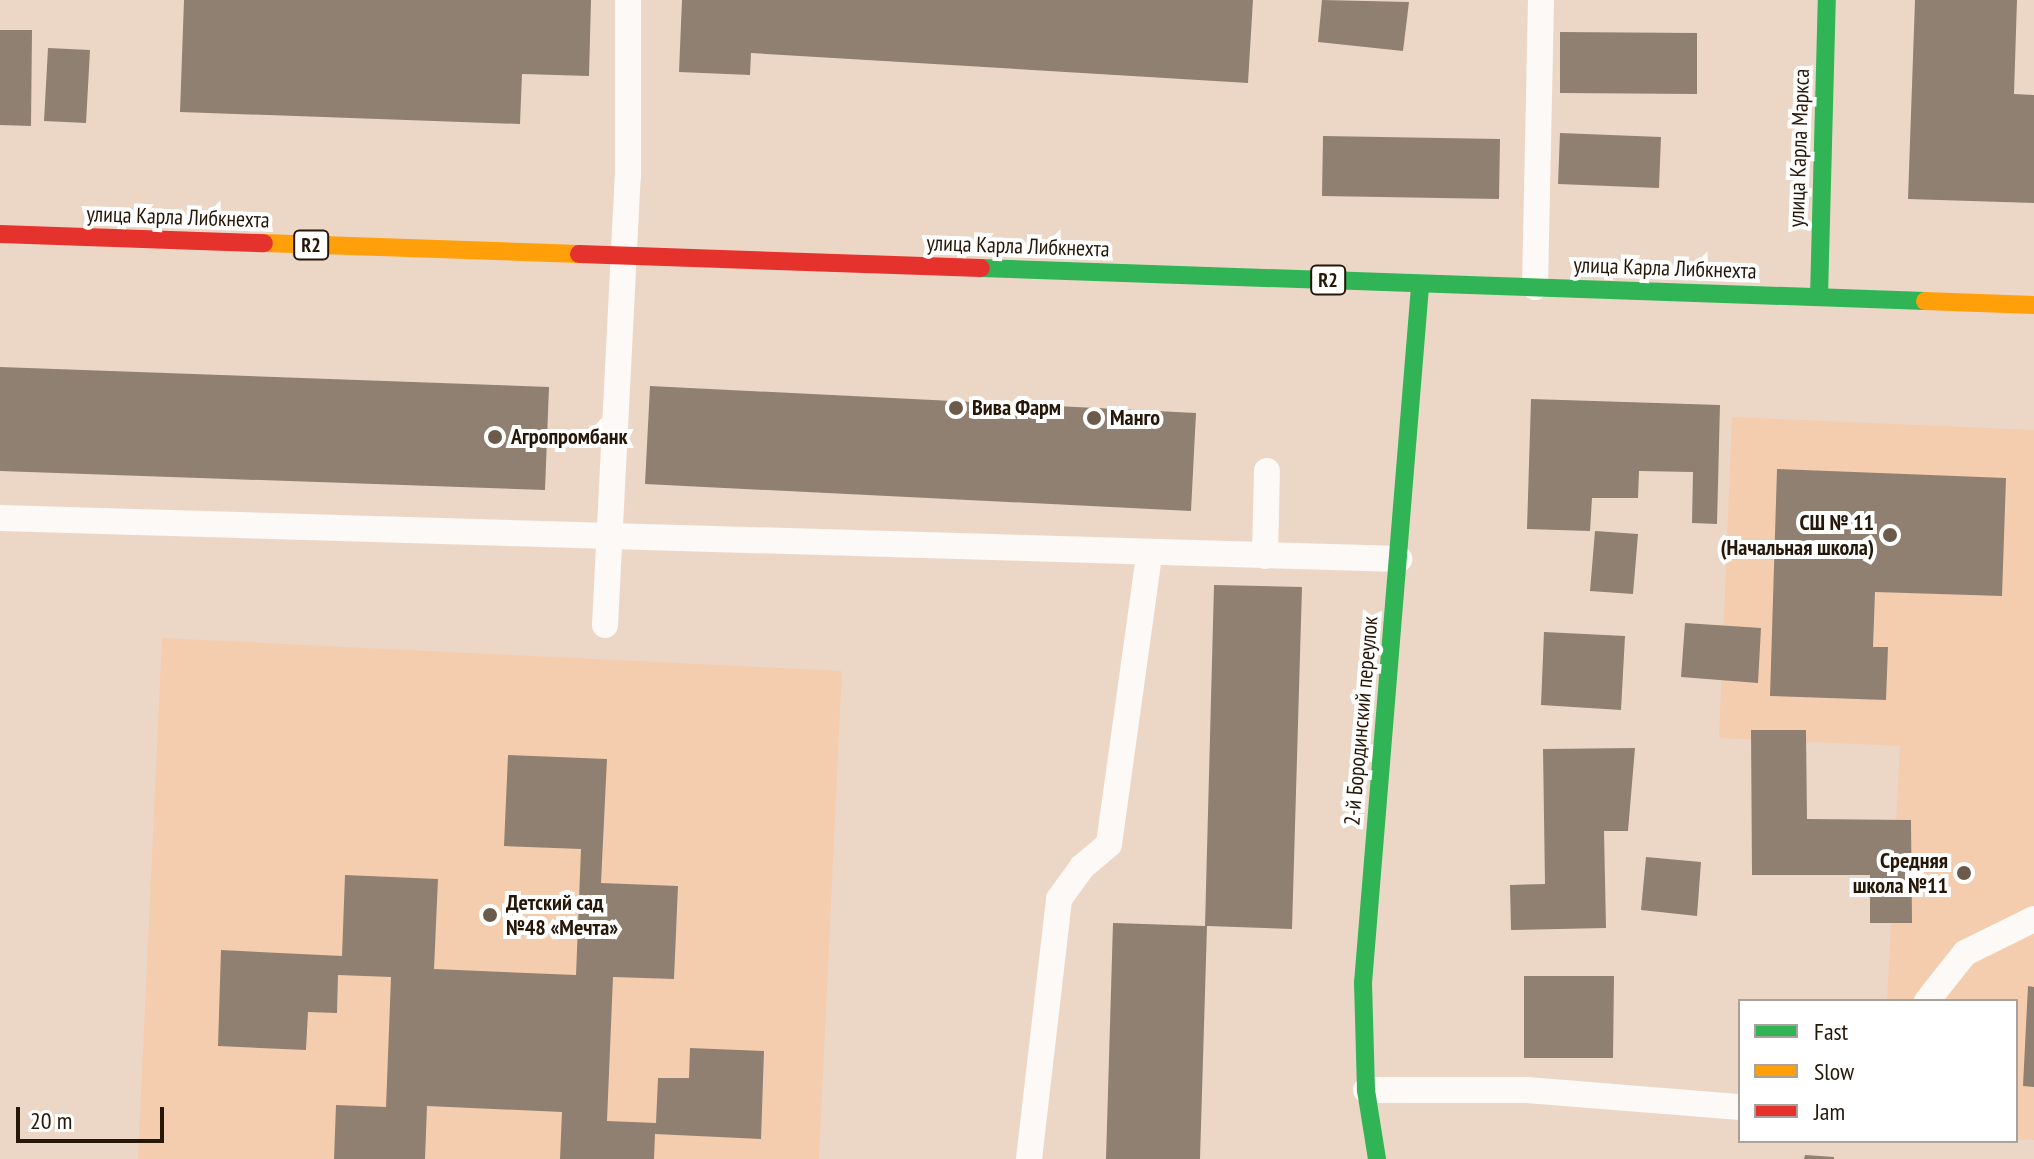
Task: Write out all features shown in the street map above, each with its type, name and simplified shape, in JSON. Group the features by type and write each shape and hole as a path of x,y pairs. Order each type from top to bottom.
{"main road":[{"name":"улица Карла Маркса","path":"1819,297 1827,0"},
{"name":"улица Карла Либкнехта","path":"0,234 1420,286 1535,287 2034,305"},
{"name":"2-й Бородинский переулок","path":"1377,1159 1366,1090 1363,983 1420,286"}],"lane":[{"path":"605,625 613,538 621,256 628,177 628,0"},
{"path":"1535,287 1541,0"},
{"path":"1265,556 1267,471"},
{"path":"0,518 1149,555 1399,559"},
{"path":"1029,1159 1059,899 1082,867 1109,844 1149,555"},
{"path":"1929,999 1965,953 2034,919"},
{"path":"1366,1090 1527,1090 1738,1107"}],"shaded area":[{"name":"Средняя школа №11","path":"1732,417 2034,430 2034,1140 2018,1139 2018,999 1887,999 1900,746 1719,738"},
{"name":"Детский сад №48 «Мечта»","path":"162,638 842,671 819,1159 138,1159"}],"building":[{"path":"184,0 591,0 589,76 522,74 520,124 180,112"},
{"path":"682,0 1253,0 1248,83 751,53 750,75 679,72"},
{"path":"1322,0 1409,2 1403,51 1318,42"},
{"path":"1915,0 2017,0 2014,94 2034,95 2034,203 1908,199"},
{"path":"0,30 32,30 31,126 0,125"},
{"path":"1560,32 1697,33 1697,94 1560,93"},
{"path":"48,48 90,50 86,123 44,121"},
{"path":"1560,133 1661,137 1659,188 1558,184"},
{"path":"1323,136 1500,139 1499,199 1322,196"},
{"path":"0,367 549,387 545,490 0,471"},
{"path":"650,386 1196,413 1191,511 645,484"},
{"path":"1531,399 1720,405 1717,524 1692,523 1693,472 1639,471 1638,498 1592,498 1590,531 1527,529"},
{"name":"СШ № 11 (Начальная школа)","path":"1777,469 2006,478 2002,596 1875,592 1873,647 1888,647 1886,700 1770,696"},
{"path":"1595,531 1638,534 1633,594 1590,591"},
{"path":"1214,585 1302,587 1292,929 1207,926 1200,1159 1106,1159 1113,923 1205,926"},
{"path":"1685,623 1761,628 1758,683 1681,677"},
{"path":"1544,632 1625,636 1621,710 1541,705"},
{"path":"1751,730 1806,730 1807,819 1911,820 1912,923 1870,923 1870,875 1752,875"},
{"path":"1635,748 1628,831 1604,831 1606,928 1511,930 1510,885 1545,884 1543,749"},
{"path":"508,755 607,759 601,883 678,886 674,979 613,977 607,1121 656,1123 658,1078 689,1078 690,1048 764,1051 761,1139 655,1134 654,1159 560,1159 562,1112 427,1106 425,1159 334,1159 336,1105 386,1107 391,977 338,975 337,1013 308,1012 306,1050 218,1046 221,950 342,956 345,875 438,879 434,969 576,975 581,849 504,846"},
{"path":"1646,857 1701,862 1697,916 1641,910"},
{"path":"1524,976 1614,976 1613,1058 1524,1058"},
{"path":"2028,986 2034,987 2034,1087 2023,1086"},
{"path":"1805,1155 1834,1157 1834,1159 1804,1159"}],"traffic: fast":[{"path":"1819,297 1827,0"},
{"path":"981,268 1925,301"},
{"path":"1377,1159 1366,1090 1363,983 1420,286"}],"traffic: slow":[{"path":"264,243 579,254"},
{"path":"1925,301 2034,305"}],"traffic: jam":[{"path":"0,234 264,243"},
{"path":"579,254 981,268"}],"place":[{"name":"Вива Фарм","path":"956,408"},
{"name":"Манго","path":"1094,418"},
{"name":"Агропромбанк","path":"495,437"},
{"name":"СШ № 11 (Начальная школа)","path":"1890,535"},
{"name":"Средняя школа №11","path":"1964,873"},
{"name":"Детский сад №48 «Мечта»","path":"490,915"}]}
